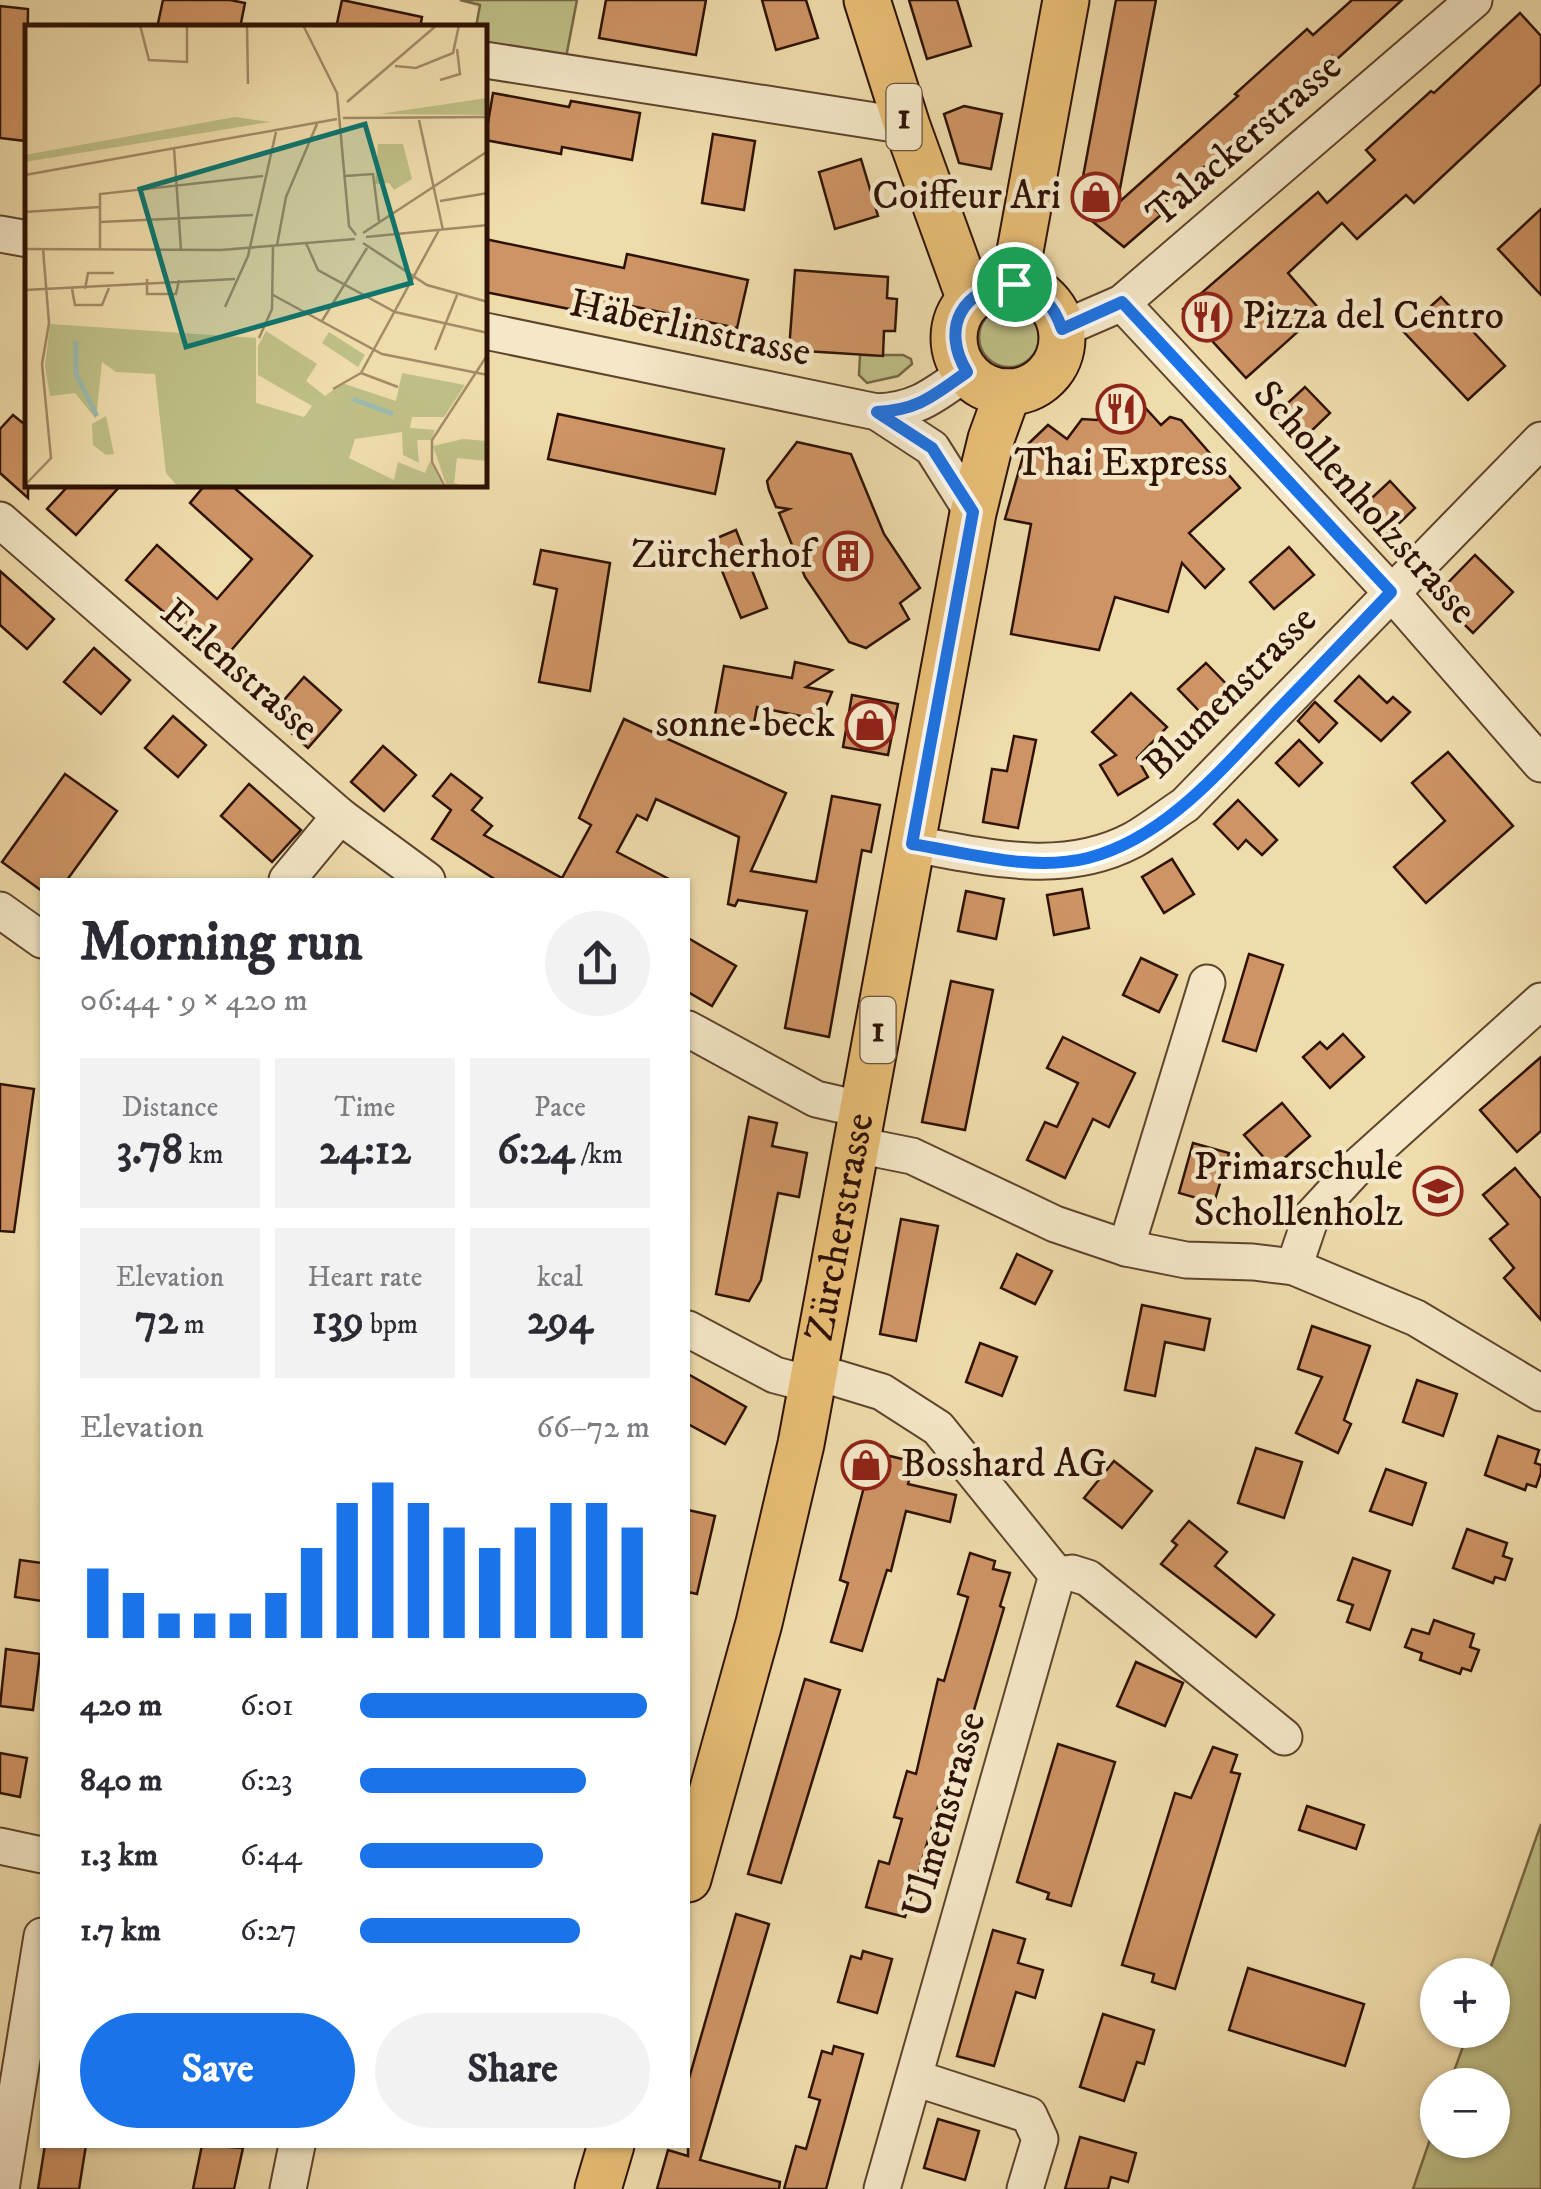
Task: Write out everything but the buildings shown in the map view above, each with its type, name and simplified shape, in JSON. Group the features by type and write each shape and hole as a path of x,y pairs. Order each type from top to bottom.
{"main road":[{"name":"1","path":"867,0 907,126 970,300"},
{"path":"1014,284 1066,0"},
{"path":"1014,284 1046,298 1062,329 1062,348 1055,366 1043,380 1027,389 1008,392 978,383 967,372 959,359 955,328 970,300 982,290 1014,284"},
{"name":"Zürcherstrasse","path":"690,1872 759,1623 814,1377 973,512 991,439 1008,392"},
{"path":"598,2189 610,2148"}],"street":[{"name":"Talackerstrasse","path":"1062,329 1122,302 1474,0"},
{"path":"488,60 907,126"},
{"path":"0,234 25,238"},
{"name":"Schollenholzstrasse","path":"1122,302 1391,592 1541,764"},
{"name":"Häberlinstrasse","path":"488,331 877,412 906,410 929,400 967,372"},
{"name":"Häberlinstrasse","path":"877,412 932,448 973,512"},
{"name":"Blumenstrasse","path":"912,844 1043,863 1087,858 1134,840 1185,805 1541,440"},
{"name":"Erlenstrasse","path":"0,520 340,816 425,878"},
{"path":"289,878 340,816"},
{"path":"0,910 40,939"},
{"path":"1126,1248 1206,983"},
{"path":"1294,1268 1311,1217 1359,1165 1541,1000"},
{"path":"690,1030 912,1156 1055,1224 1126,1248 1186,1260 1254,1262 1294,1268 1416,1318 1541,1393"},
{"path":"690,1330 775,1376 798,1381 836,1378 882,1392 938,1428 1057,1575 1072,1572 1088,1578 1284,1736"},
{"name":"Ulmenstrasse","path":"882,2189 1057,1575"},
{"path":"0,1846 40,1855"},
{"path":"2,2189 40,1949"},
{"path":"915,2078 1029,2115 1040,2139 1025,2189"},
{"path":"288,2189 296,2148"}],"green space":[{"path":"460,0 577,0 563,73 488,60 488,25 476,25 480,5"},
{"path":"1009,307 1030,316 1039,337 1030,358 1009,367 988,358 979,337 988,316"},
{"path":"860,355 903,355 912,364 898,376 867,383 859,375"},
{"path":"1541,1824 1541,2189 1413,2189 1424,2158 1510,2158 1510,2068 1455,2068 1462,2048 1510,2048 1510,1958 1494,1958"}],"place":[{"name":"Coiffeur Ari","path":"1096,197"},
{"name":"Pizza del Centro","path":"1207,317"},
{"name":"Thai Express","path":"1121,409"},
{"name":"Zürcherhof","path":"848,556"},
{"name":"sonne-beck","path":"870,725"},
{"name":"Primarschule Schollenholz","path":"1438,1191"},
{"name":"Bosshard AG","path":"866,1465"}],"route":[{"path":"1014,284 1046,298 1062,329 1122,302 1391,592 1185,805 1134,840 1087,858 1043,863 912,844 973,512 932,448 877,412 906,410 929,400 967,372 955,344 960,313 982,290 1014,284"}]}
